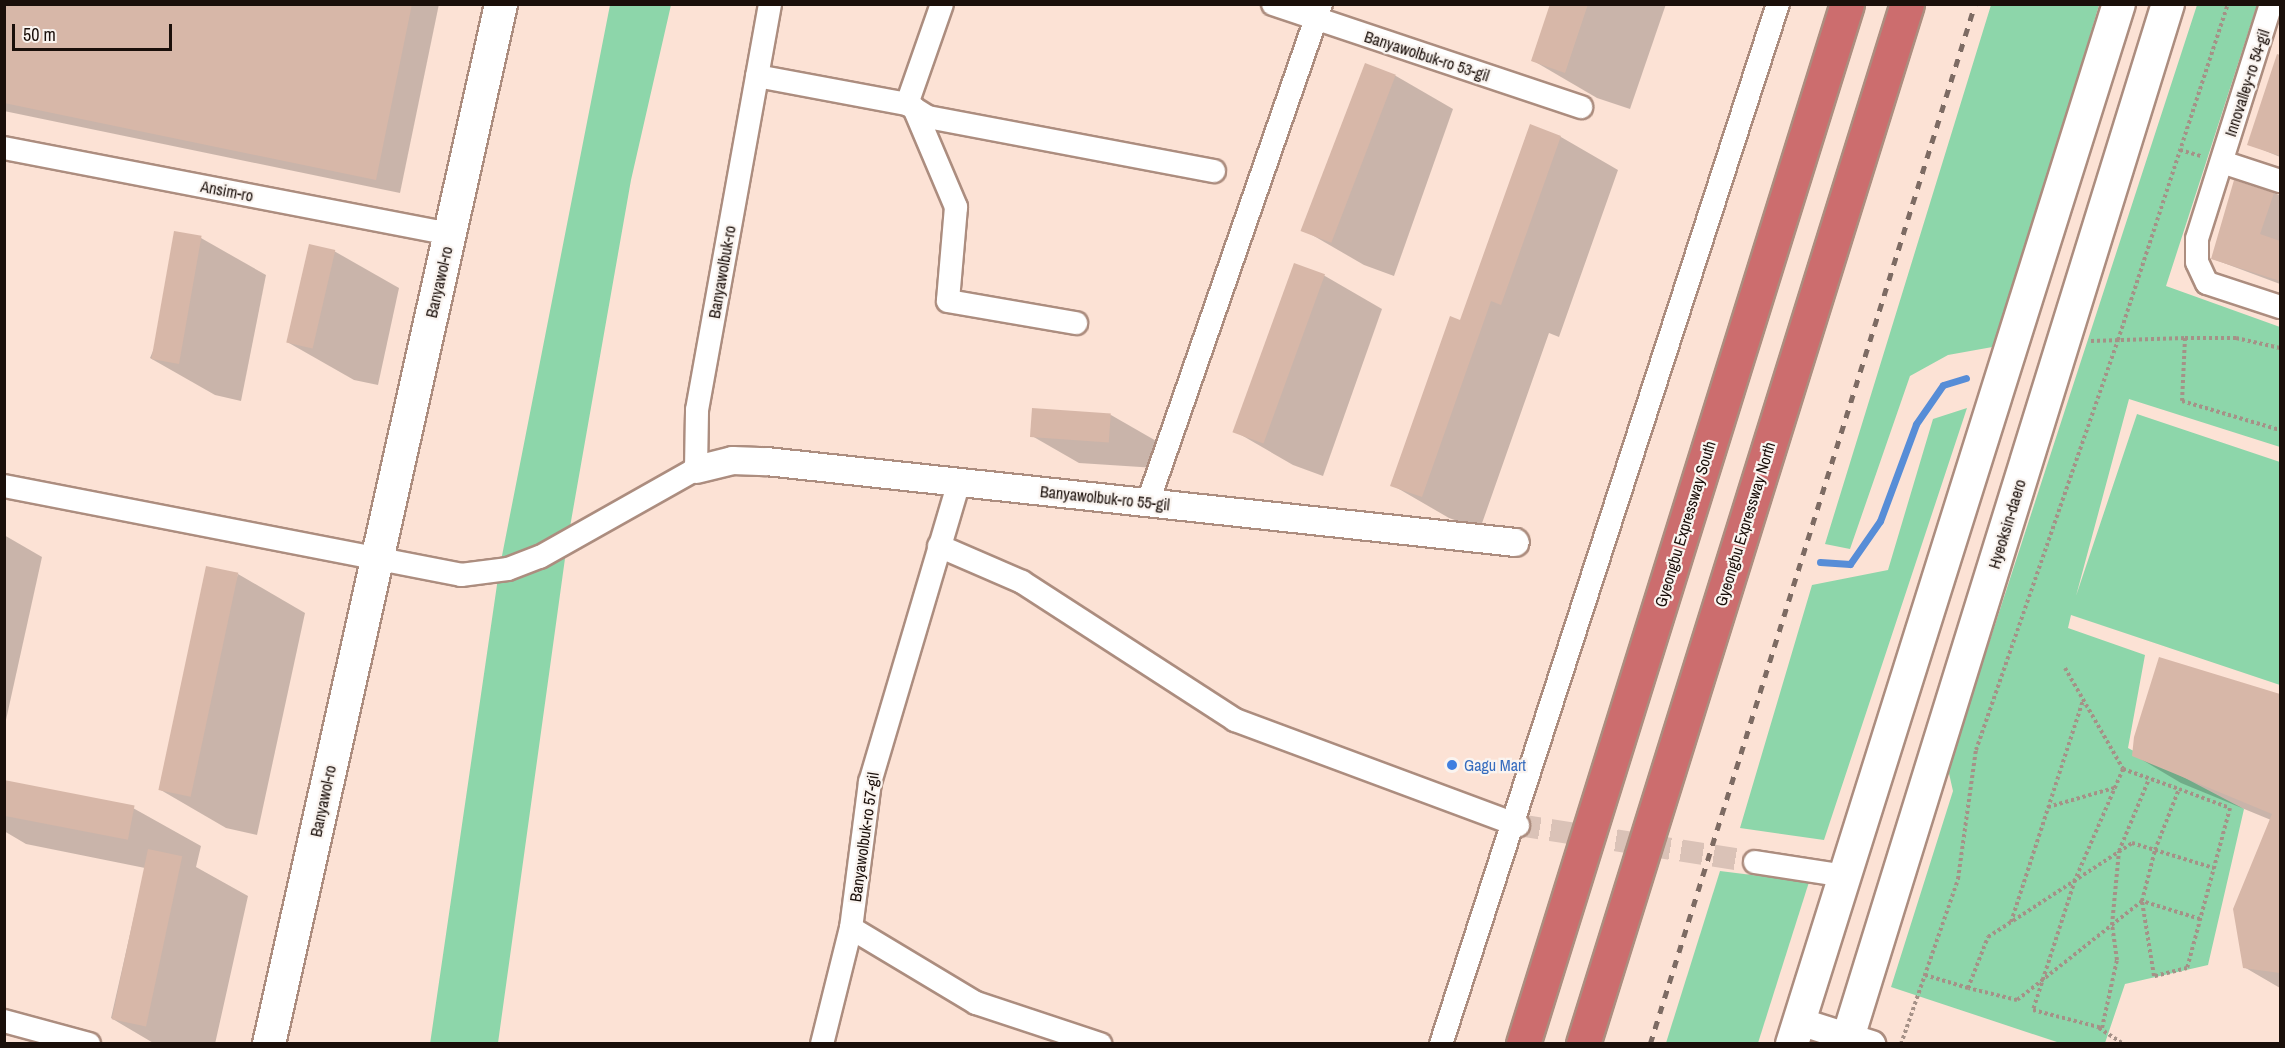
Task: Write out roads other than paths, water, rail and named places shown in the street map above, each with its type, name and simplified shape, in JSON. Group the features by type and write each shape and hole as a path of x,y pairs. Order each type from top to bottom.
{"highway":[{"name":"Gyeongbu Expressway South","path":"1523,1044 1847,4"},
{"name":"Gyeongbu Expressway North","path":"1583,1044 1907,4"}],"main road":[{"name":"Banyawol-ro","path":"269,1044 501,4"},
{"path":"1796,1032 2119,4"},
{"name":"Hyeoksin-daero","path":"1855,1041 2064,340 2168,4"}],"street":[{"name":"Banyawolbuk-ro","path":"696,469 697,410 770,4"},
{"path":"942,4 910,106 956,207 948,301 1076,323"},
{"name":"Banyawolbuk-ro 53-gil","path":"1273,4 1319,12 1581,107"},
{"path":"1441,1044 1778,4"},
{"name":"Innovalley-ro 54-gil","path":"2271,4 2197,239 2197,262 2207,283 2280,307"},
{"path":"1148,502 1319,12"},
{"path":"757,76 910,106 928,117 1214,171"},
{"name":"Ansim-ro","path":"4,148 450,234"},
{"path":"2222,162 2280,181"},
{"name":"Banyawolbuk-ro 55-gil","path":"696,469 732,460 766,461 1515,542"},
{"path":"4,486 461,575 508,570 567,544 614,513 696,469"},
{"name":"Banyawolbuk-ro 57-gil","path":"822,1044 851,928 870,782 959,482"},
{"path":"939,546 1022,582 1235,720 1514,824"},
{"path":"1755,862 1845,876"},
{"path":"851,928 976,1003 1100,1044"},
{"path":"4,1021 89,1044"},
{"path":"1796,1032 1855,1041"}],"waterway":[{"path":"1820,562 1850,564 1880,521 1916,424 1943,385 1966,378"}],"tunnel":[{"path":"1518,825 1755,862"}],"railway":[{"path":"1650,1044 1975,4"}],"place":[{"name":"Gagu Mart","path":"1452,765"}]}
